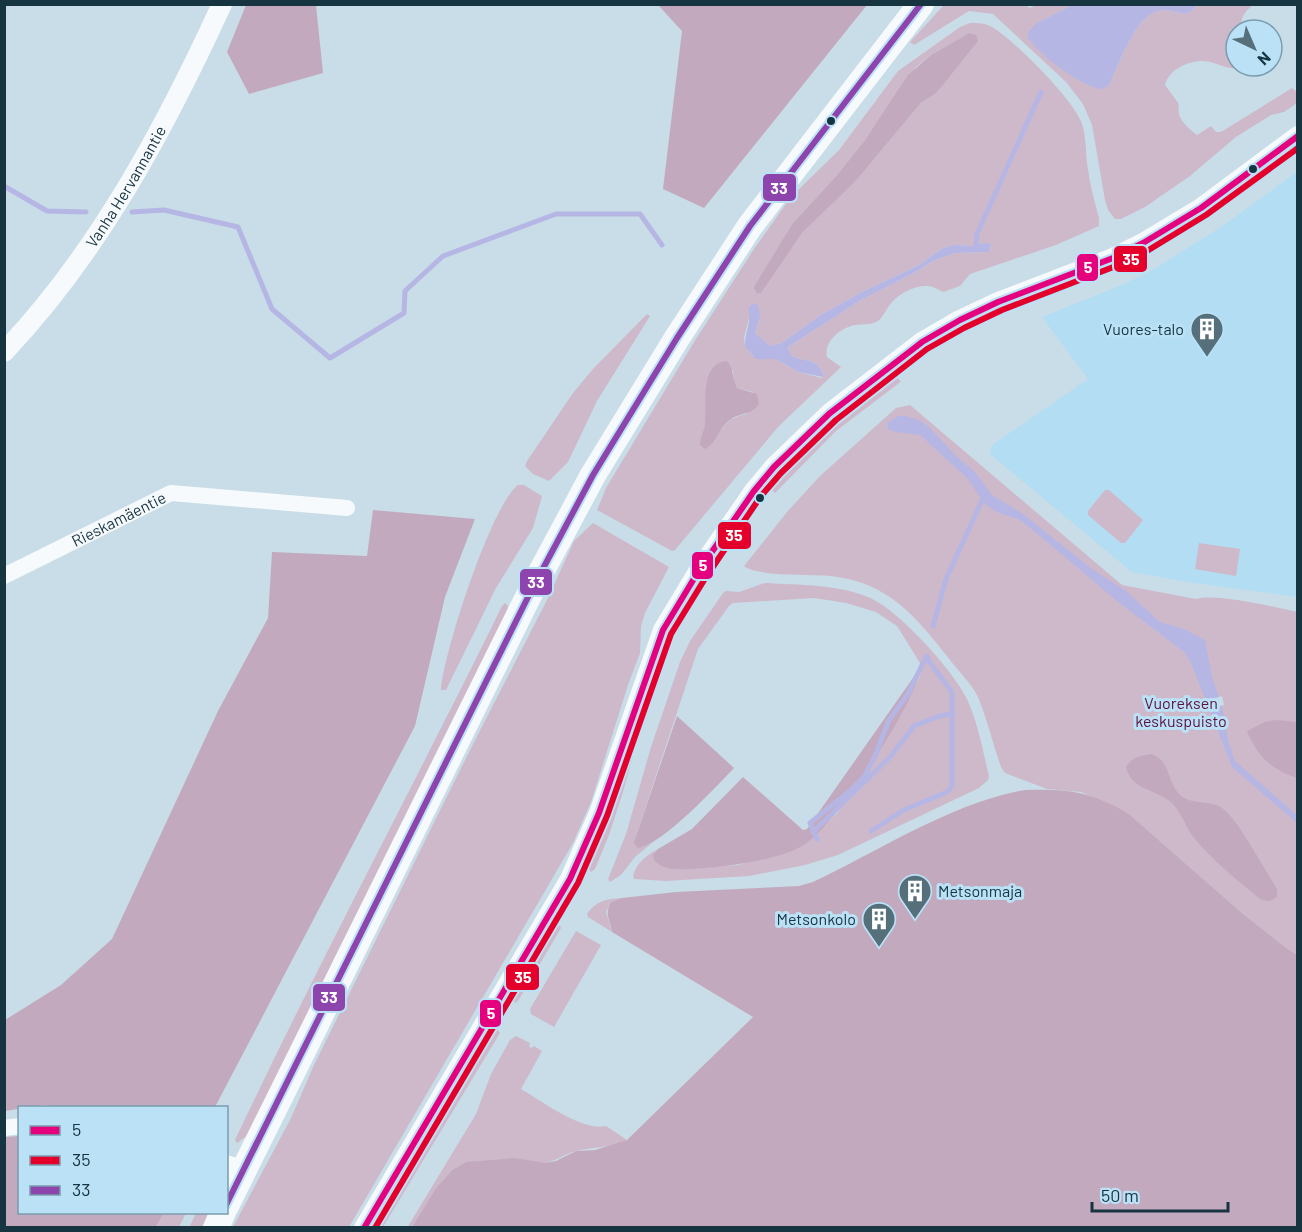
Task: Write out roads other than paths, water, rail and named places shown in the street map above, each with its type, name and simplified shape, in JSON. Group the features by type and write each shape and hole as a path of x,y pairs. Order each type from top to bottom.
{"main road":[{"path":"228,1198 236,1166 558,538 593,475 677,338 750,226 921,4"}],"street":[{"name":"Vanha Hervannantie","path":"4,352 28,327 83,256 147,153 187,79 222,4"},
{"path":"364,1227 570,879 599,813 663,630 698,572 754,491 774,467 830,413 922,342 998,302 1113,258 1143,243 1201,208 1298,136"},
{"name":"Rieskamäentie","path":"4,576 171,493 347,508"}],"waterway":[{"path":"976,249 977,234 1041,92"},
{"path":"4,186 47,211 86,212"},
{"path":"132,212 164,210 238,227 272,309 330,358 404,313 405,291 443,256 556,214 640,214 662,245"},
{"path":"933,626 946,579 984,496"},
{"path":"871,831 904,810 947,792 952,786 952,692 927,656"},
{"path":"817,839 810,823 864,777 889,720 908,694 926,657"},
{"path":"813,832 891,756 914,726 953,713"}],"place":[{"name":"Vuores-talo","path":"1207,358"},
{"name":"Metsonmaja","path":"915,920"},
{"name":"Metsonkolo","path":"879,948"}],"park label":[{"name":"Vuoreksen keskuspuisto","path":"1181,712"}]}
